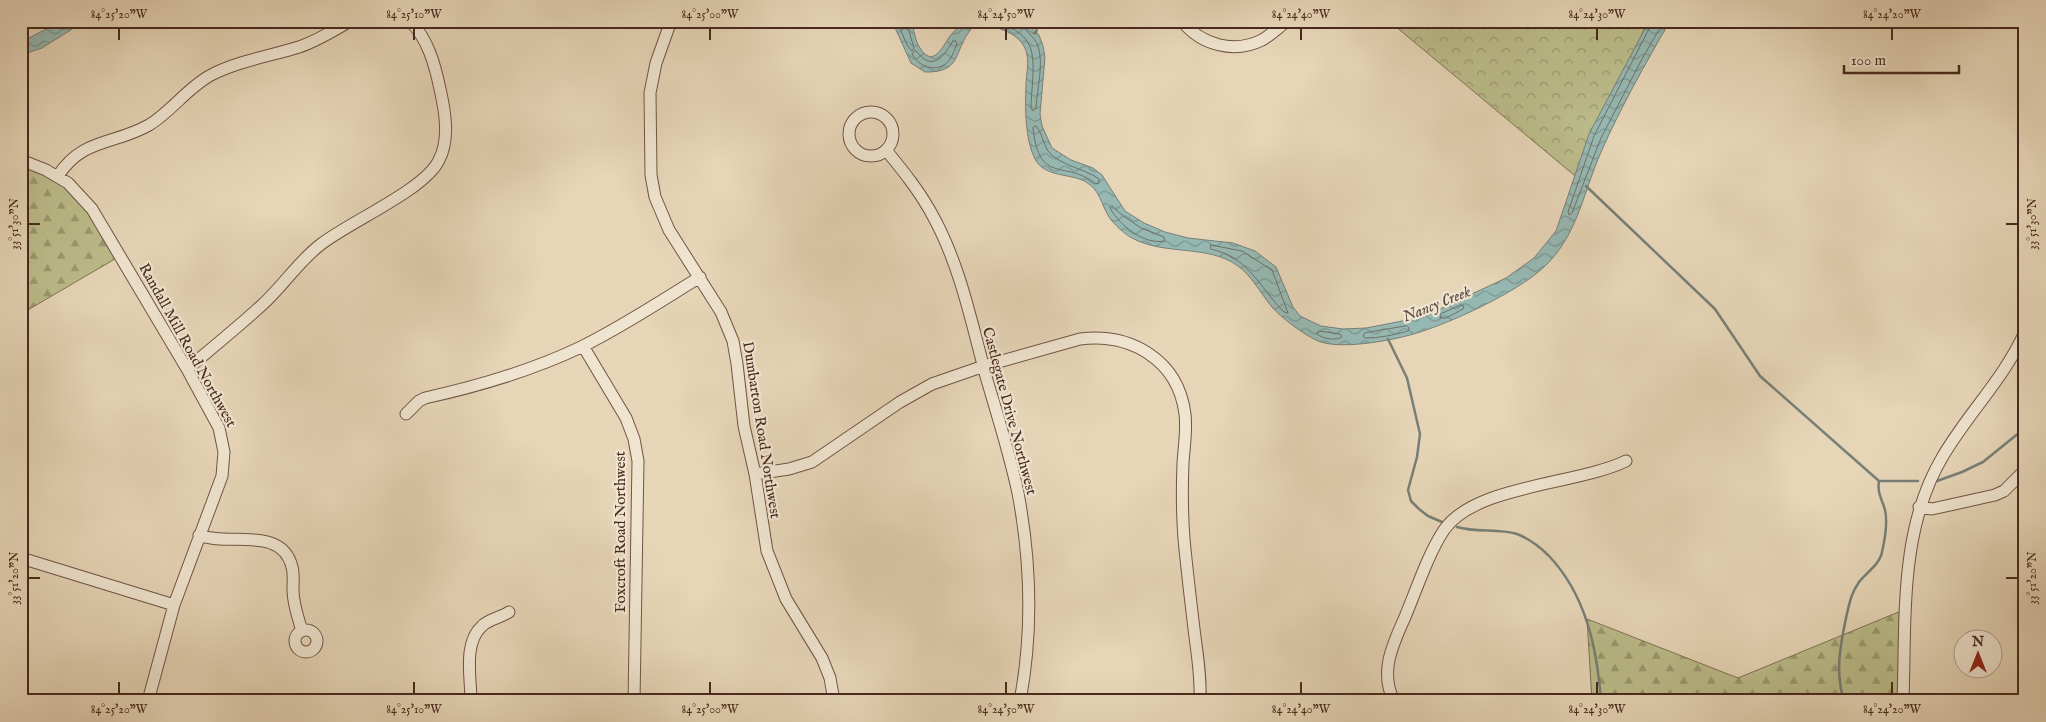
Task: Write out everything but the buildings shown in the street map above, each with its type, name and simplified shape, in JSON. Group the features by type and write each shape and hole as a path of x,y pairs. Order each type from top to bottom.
{"street":[{"path":"58,176 66,163 77,154 149,124 166,112 191,88 211,75 239,64 312,42 350,21"},
{"path":"187,369 262,305 320,246 339,231 405,192 427,176 435,167 443,149 446,132 442,97 438,76 425,40 410,21"},
{"name":"Dumbarton Road Northwest","path":"672,21 656,64 650,92 652,175 655,197 663,218 721,312 733,341 738,364 744,426 755,474 763,535 772,566 786,599 822,658 830,678 834,701"},
{"path":"1182,21 1195,35 1204,41 1241,46 1264,39 1287,21"},
{"name":"Castlegate Drive Northwest","path":"886,150 921,195 945,240 959,277 1011,465 1025,534 1029,575 1029,627 1020,701"},
{"name":"Randall Mill Road Northwest","path":"21,160 58,176 77,191 92,209 187,369 219,428 224,452 222,476 174,605 148,701"},
{"path":"406,414 419,400 468,389 512,376 583,346 622,325 700,277"},
{"path":"1903,701 1909,561 1912,534 1919,508 1930,479 1943,455 1994,386 2013,356 2025,332"},
{"path":"755,474 788,469 812,462 918,391 947,378 1080,339 1096,337 1113,339 1137,346 1157,360 1172,379 1178,390 1185,413 1183,527 1199,668 1200,701"},
{"name":"Foxcroft Road Northwest","path":"583,346 626,418 634,439 638,461 634,701"},
{"path":"1394,701 1388,684 1387,669 1390,652 1438,540 1453,520 1481,501 1600,472 1626,461"},
{"path":"1919,508 1932,509 1995,495 2004,491 2025,470"},
{"path":"199,535 208,539 219,540 264,540 274,543 282,549 292,566 294,602 302,631"},
{"path":"21,558 174,605"},
{"path":"471,701 471,646 475,635 482,626 509,612"}],"green space":[{"path":"1389,21 1647,21 1586,185"},
{"path":"21,163 76,187 120,256 21,314"},
{"path":"1906,609 1902,701 1592,701 1587,619 1738,678"}],"water":[{"path":"62,21 85,21 42,48 21,55 21,42"},
{"path":"892,21 911,21 918,45 925,54 933,56 941,50 950,36 964,21 1023,21 1039,35 1043,46 1045,57 1040,114 1042,126 1052,148 1071,160 1093,168 1102,175 1125,211 1144,223 1165,232 1188,238 1233,243 1255,251 1276,267 1293,307 1300,316 1321,326 1343,329 1366,328 1423,317 1506,278 1534,258 1556,231 1589,134 1649,21 1670,21 1609,135 1568,236 1550,261 1509,292 1440,325 1388,340 1342,345 1318,341 1294,326 1272,307 1243,270 1226,259 1200,252 1158,247 1132,238 1111,220 1091,185 1080,179 1052,172 1039,165 1029,143 1026,123 1027,55 1024,46 1015,36 991,27 980,26 972,28 952,64 946,69 925,72 911,63"}],"waterway":[{"path":"1034,33 1036,33 1038,21"},
{"path":"1586,186 1715,309 1760,376 1879,481 1918,481"},
{"path":"1388,339 1407,378 1420,434 1417,457 1408,490 1411,501 1428,516 1442,522"},
{"path":"1937,481 1983,462 2025,428"},
{"path":"1844,701 1841,690 1839,660 1849,604 1859,582 1879,560 1885,536 1886,515 1879,493 1879,481"},
{"path":"1457,527 1517,534 1542,549 1562,571 1581,605 1593,642 1601,701"}],"water label":[{"name":"Nancy Creek","path":"1436,303"}]}
